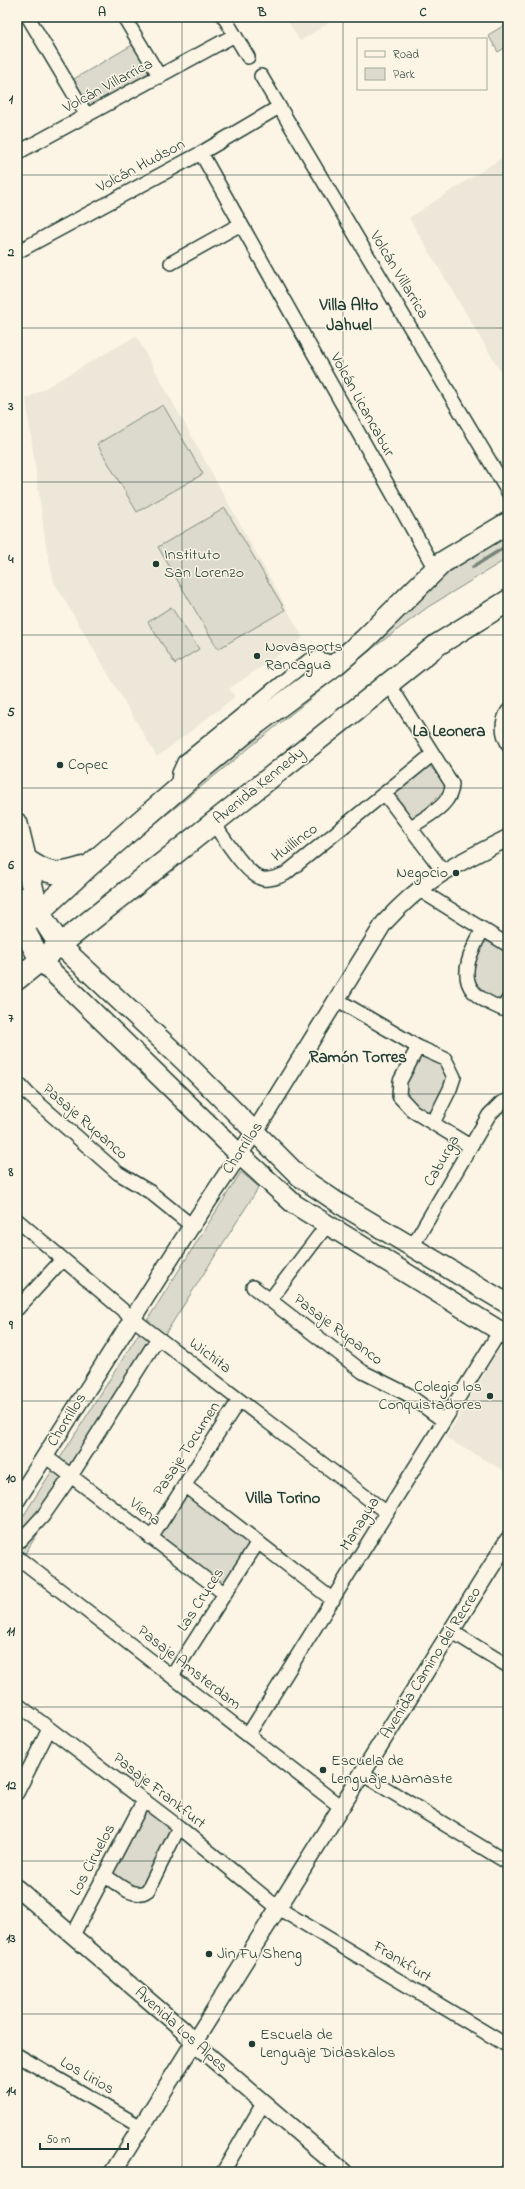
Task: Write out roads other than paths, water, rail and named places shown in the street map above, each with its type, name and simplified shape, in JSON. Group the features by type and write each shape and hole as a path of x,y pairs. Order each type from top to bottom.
{"main road":[{"path":"20,929 38,911 177,790 257,723 336,664 362,641 435,569 453,555 508,523"},
{"name":"Avenida Kennedy","path":"17,979 437,645 508,602"},
{"path":"17,824 38,911 60,945 184,1060 254,1132 310,1184 508,1304"},
{"path":"24,858 37,868 58,874 90,865"},
{"path":"17,898 20,929 41,960 239,1154 294,1204 504,1334"},
{"path":"105,1023 117,1015 123,1005"}],"street":[{"path":"28,17 87,116"},
{"path":"124,17 160,77"},
{"path":"224,17 248,57"},
{"name":"Volcán Villarrica","path":"17,154 235,35"},
{"name":"Volcán Villarrica","path":"261,76 508,492"},
{"name":"Volcán Hudson","path":"17,252 201,153 279,107"},
{"name":"Volcán Licancabur","path":"201,153 435,569"},
{"path":"171,263 241,224"},
{"path":"389,684 452,784 452,792 447,802 410,828"},
{"path":"508,711 504,721 503,730 508,744"},
{"name":"Huillinco","path":"213,823 250,871 262,879 271,879 285,874 433,754"},
{"path":"385,794 443,871"},
{"name":"Chorrillos","path":"17,1500 132,1318 254,1132 384,922 418,889 443,871 504,844"},
{"path":"418,889 508,945"},
{"path":"483,929 471,952 468,968 469,984 477,994 506,1007"},
{"path":"336,999 418,1047 445,1059 454,1077 433,1123"},
{"path":"418,1047 400,1081 399,1096 413,1111 470,1146"},
{"name":"Pasaje Rupanco","path":"17,1082 28,1094 118,1174 150,1192 192,1226"},
{"name":"Caburga","path":"412,1247 488,1116 501,1103 508,1100"},
{"name":"Wichita","path":"17,1220 62,1260 132,1318 387,1513"},
{"path":"270,1300 327,1225"},
{"path":"17,1309 62,1260"},
{"name":"Pasaje Rupanco","path":"253,1288 363,1372 407,1394 444,1421"},
{"name":"Managua","path":"248,1735 444,1421 504,1334"},
{"path":"21,1540 43,1516 71,1476 158,1338"},
{"name":"Pasaje Tocumen","path":"151,1538 239,1400"},
{"name":"Viena","path":"45,1456 224,1594"},
{"path":"184,1485 333,1600"},
{"name":"Avenida Camino del Recreo","path":"113,2172 508,1540"},
{"name":"Las Cruces","path":"172,1676 258,1542"},
{"name":"Pasaje Amsterdam","path":"17,1557 341,1807"},
{"path":"451,1631 508,1666"},
{"name":"Pasaje Frankfurt","path":"17,1704 179,1827 278,1908"},
{"path":"17,1793 49,1729"},
{"path":"362,1774 508,1863"},
{"name":"Los Ciruelos","path":"73,1935 144,1800"},
{"path":"104,1875 135,1895 143,1894 148,1890 179,1827"},
{"name":"Avenida Los Alpes","path":"17,1889 182,2028 194,2042 344,2172"},
{"name":"Frankfurt","path":"278,1908 508,2046"},
{"name":"Los Lirios","path":"17,2056 141,2127"},
{"path":"223,2172 264,2102"}],"waterway":[{"path":"473,567 508,545"}],"place":[{"name":"Instituto San Lorenzo","path":"156,564"},
{"name":"Novasports Rancagua","path":"257,656"},
{"name":"Copec","path":"60,765"},
{"name":"Negocio","path":"456,873"},
{"name":"Colegio los Conquistadores","path":"490,1396"},
{"name":"Escuela de Lenguaje Namaste","path":"323,1770"},
{"name":"Jin Fu Sheng","path":"209,1954"},
{"name":"Escuela de Lenguaje Didaskalos","path":"252,2044"}],"district":[{"name":"Villa Alto Jahuel","path":"349,315"},
{"name":"La Leonera","path":"449,731"},
{"name":"Ramón Torres","path":"358,1057"},
{"name":"Villa Torino","path":"283,1498"}]}
